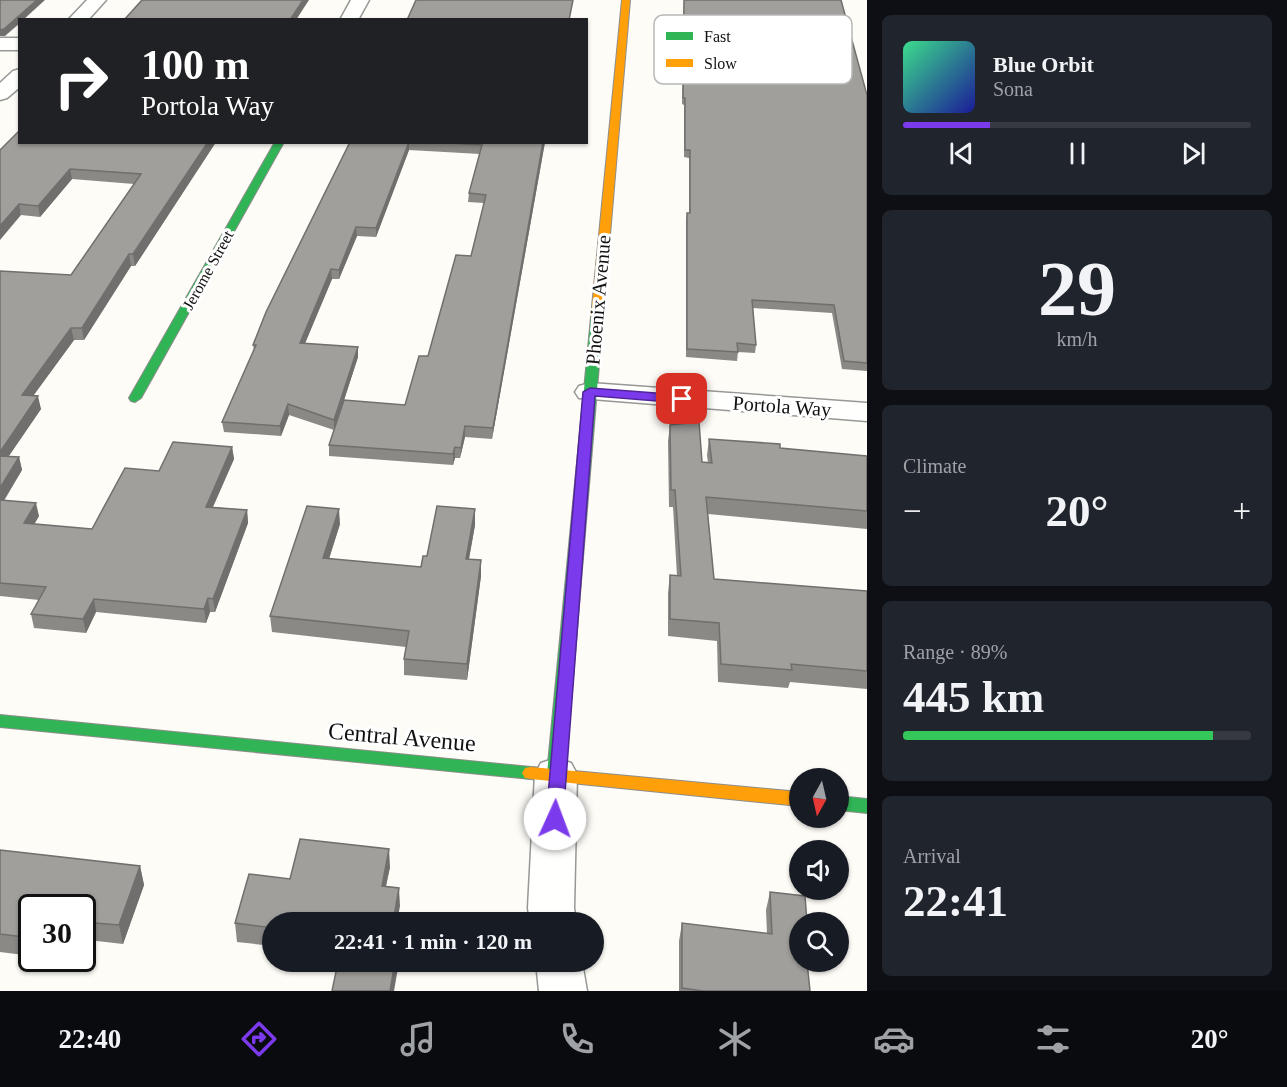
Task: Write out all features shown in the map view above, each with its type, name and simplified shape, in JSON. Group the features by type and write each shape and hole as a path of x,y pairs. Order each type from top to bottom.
{"street":[{"path":"79,18 97,0"},
{"path":"350,18 360,0"},
{"name":"Phoenix Avenue","path":"552,912 556,774 626,0"},
{"path":"0,44 18,44"},
{"path":"0,94 18,77"},
{"name":"Jerome Street","path":"135,398 279,144"},
{"name":"Portola Way","path":"590,392 867,412"},
{"name":"Central Avenue","path":"0,721 789,798"},
{"path":"849,804 867,806"},
{"path":"560,972 563,991"}],"building":[{"path":"0,0 37,0 0,30"},
{"path":"142,0 303,0 291,18 126,18"},
{"path":"416,0 573,0 569,18 408,18"},
{"path":"684,0 841,0 845,15 684,15"},
{"path":"852,40 867,95 867,363 844,361 834,305 752,300 756,345 737,343 738,352 687,349 687,213 690,213 690,150 685,150 685,98 683,98 683,84 852,84"},
{"path":"18,132 18,144 207,144 133,254 129,254 82,328 71,328 22,395 38,396 0,452 0,271 71,275 141,174 70,169 38,206 19,204 0,226 0,150"},
{"path":"349,144 408,144 376,228 356,227 339,270 331,269 300,343 358,347 334,420 288,404 280,426 222,422 256,345 253,345 266,312"},
{"path":"466,144 543,144 493,428 465,426 461,448 455,447 453,454 329,445 344,400 405,405 419,356 428,356 456,255 471,256 486,195 469,193 482,145"},
{"path":"699,422 702,462 712,463 709,439 780,444 780,448 867,456 867,511 706,497 714,579 867,591 867,671 791,664 792,670 721,664 719,623 670,619 670,575 681,576 675,490 671,490 670,425"},
{"path":"173,442 232,447 206,507 247,510 213,599 208,598 204,609 94,599 83,619 31,614 46,587 0,583 0,500 36,503 24,523 92,529 125,468 159,471"},
{"path":"0,456 19,457 0,488"},
{"path":"307,506 339,509 323,558 421,567 423,556 427,556 437,506 475,509 466,559 481,560 467,664 404,659 409,631 270,616"},
{"path":"300,839 389,849 382,886 399,888 395,912 262,912 262,927 235,923 249,874 290,879"},
{"path":"0,850 140,866 119,925 96,923 96,894 18,894 18,936 0,934"},
{"path":"770,892 789,894 789,900 805,900 806,912 789,912 789,972 808,972 810,991 703,991 682,988 682,923 772,934"},
{"path":"336,972 393,972 390,991 332,991"}],"traffic: fast":[{"path":"135,398 279,144"},
{"path":"556,774 597,317"},
{"path":"0,721 531,773"},
{"path":"849,804 867,806"}],"traffic: slow":[{"path":"597,317 626,0"},
{"path":"531,773 789,798"}],"route":[{"path":"555,819 556,774 590,392 682,399"}]}
